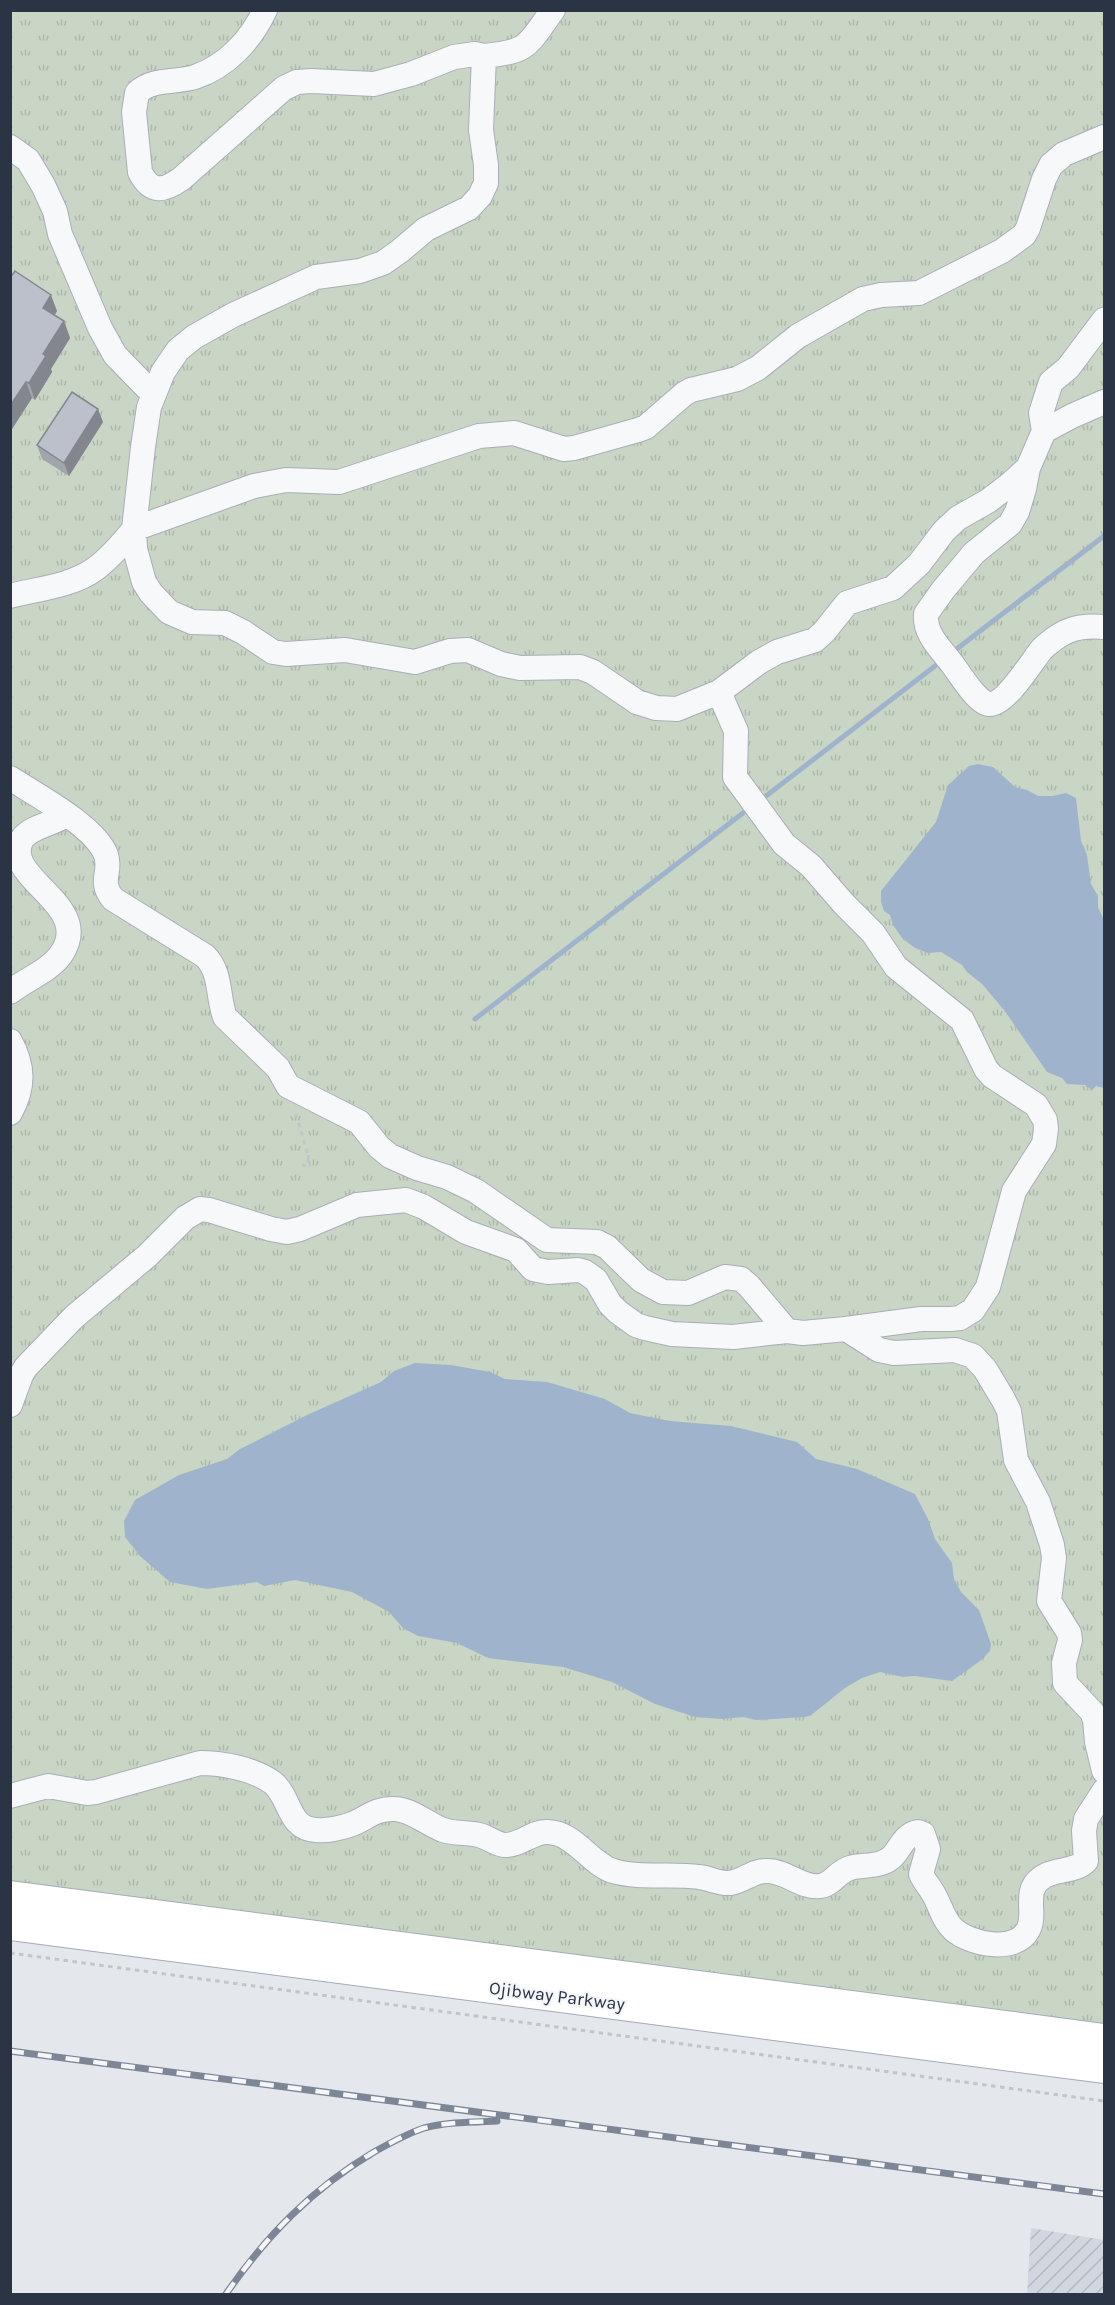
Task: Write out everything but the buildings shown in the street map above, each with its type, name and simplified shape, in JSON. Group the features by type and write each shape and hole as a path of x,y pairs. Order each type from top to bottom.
{"main road":[{"name":"Ojibway Parkway","path":"10,1897 1104,2040"},
{"name":"Ojibway Parkway","path":"10,1924 1104,2067"}],"lane":[{"path":"264,10 252,34 228,58 194,77 151,85 137,93 134,112 140,172 144,180 153,187 168,188 181,179 277,93 291,85 311,81 374,84 411,74 454,57 475,54 484,56 508,54 527,46 553,10"},
{"path":"115,355 131,362 160,363 170,359 177,350 194,337 233,315 316,277 360,271 383,263 426,229 469,208 480,196 486,183 482,130 484,56"},
{"path":"10,597 87,574 113,554 134,529 254,486 286,480 339,482 479,436 514,433 564,449 581,448 646,427 684,394 691,390 737,379 758,369 798,336 863,299 881,295 918,293 1002,252 1024,235 1028,228 1051,165 1064,154 1104,137"},
{"path":"10,147 28,160 43,185 55,211 60,234 100,328 115,355 153,394"},
{"path":"1104,320 1068,368 1051,382 1041,413 1044,431 1028,468 1017,512 1010,524 974,553 943,590 926,614 925,621 928,632 981,701 988,705 995,703 1005,695 1044,648 1067,631 1087,626 1104,627"},
{"path":"177,350 153,394 146,422 134,529 135,549 144,582 169,612 192,622 225,623 273,652 286,654 345,650 415,662 450,651 468,650 501,664 520,668 580,667 593,672 637,702 656,708 677,709 719,692 759,662 777,652 815,640 824,633 847,603 893,588 919,564 944,531 958,518 1002,490 1028,468"},
{"path":"1044,431 1104,402"},
{"path":"10,1405 21,1375 48,1343 74,1317 147,1256 185,1218 200,1209 287,1232 300,1229 357,1205 406,1200 424,1207 466,1232 516,1250 533,1269 548,1272 585,1272 596,1280 610,1304 636,1325 672,1334 733,1337 787,1331 803,1333 853,1330 921,1319 960,1318 973,1310 988,1287 1014,1191 1044,1144 1045,1120 1036,1106 992,1076 986,1069 962,1020 896,967 873,933 811,866 784,844 735,777 736,731 719,692"},
{"path":"10,778 66,814 97,840 106,855 106,891 113,899 205,956 213,964 225,1017 278,1068 288,1086 359,1122 380,1148 390,1156 417,1168 447,1177 476,1191 547,1240 597,1242 607,1247 633,1274 663,1292 688,1293 725,1277 741,1279 787,1331"},
{"path":"10,992 55,961 66,944 68,934 61,911 53,900 25,874 18,856 22,839 27,834 66,814"},
{"path":"10,1041 21,1065 20,1091 10,1113"},
{"path":"853,1330 879,1350 894,1353 955,1350 973,1356 985,1369 1007,1405 1014,1453 1021,1473 1041,1509 1052,1545 1054,1558 1049,1601 1069,1633 1070,1640 1064,1663 1065,1683 1092,1712 1104,1772"},
{"path":"10,1796 48,1786 87,1793 96,1792 200,1763 214,1763 245,1771 272,1783 285,1799 296,1823 316,1831 353,1824 377,1810 394,1809 405,1811 450,1832 480,1835 504,1845 539,1833 554,1834 571,1840 606,1868 615,1872 660,1877 699,1877 729,1883 751,1873 770,1871 816,1887 828,1884 833,1877 849,1868 885,1862 892,1857 906,1837 918,1832 923,1834 928,1849 921,1874 953,1929 982,1942 1000,1946 1012,1942 1028,1930 1032,1916 1032,1889 1039,1879 1078,1867 1086,1861 1084,1831 1086,1819 1104,1791"}],"path":[{"path":"288,1086 308,1155"},
{"path":"10,1953 1104,2101"}],"shaded area":[{"path":"1031,2228 1104,2240 1104,2294 1027,2294"}],"green space":[{"path":"10,11 1104,11 1104,2029 11,1885"}],"water":[{"path":"978,764 993,767 1015,787 1038,796 1066,793 1076,798 1081,841 1087,855 1091,884 1098,896 1098,907 1104,928 1104,1088 1096,1086 1092,1090 1085,1085 1067,1084 1062,1078 1047,1072 1004,1010 982,984 962,965 941,952 928,953 915,948 902,938 893,925 890,915 884,911 881,891 936,822 948,785 969,766"},
{"path":"415,1363 451,1365 490,1372 505,1379 547,1382 605,1399 630,1413 670,1421 731,1426 797,1442 816,1459 857,1469 915,1494 935,1539 952,1563 954,1579 961,1592 979,1610 991,1644 990,1651 952,1681 915,1676 903,1677 880,1672 862,1678 845,1688 810,1716 756,1720 743,1717 722,1719 695,1717 655,1704 612,1682 563,1667 488,1658 457,1643 418,1636 403,1628 389,1612 352,1592 295,1580 264,1586 257,1582 207,1589 170,1582 140,1556 125,1537 124,1521 135,1500 179,1475 227,1459 240,1449 307,1415 381,1382 394,1371"}],"waterway":[{"path":"958,648 1104,536"},
{"path":"766,796 935,666"},
{"path":"475,1019 743,813"}],"railway":[{"path":"10,2051 1104,2194"},
{"path":"226,2294 274,2233 311,2198 352,2166 392,2142 424,2128 451,2123 497,2121"}]}
